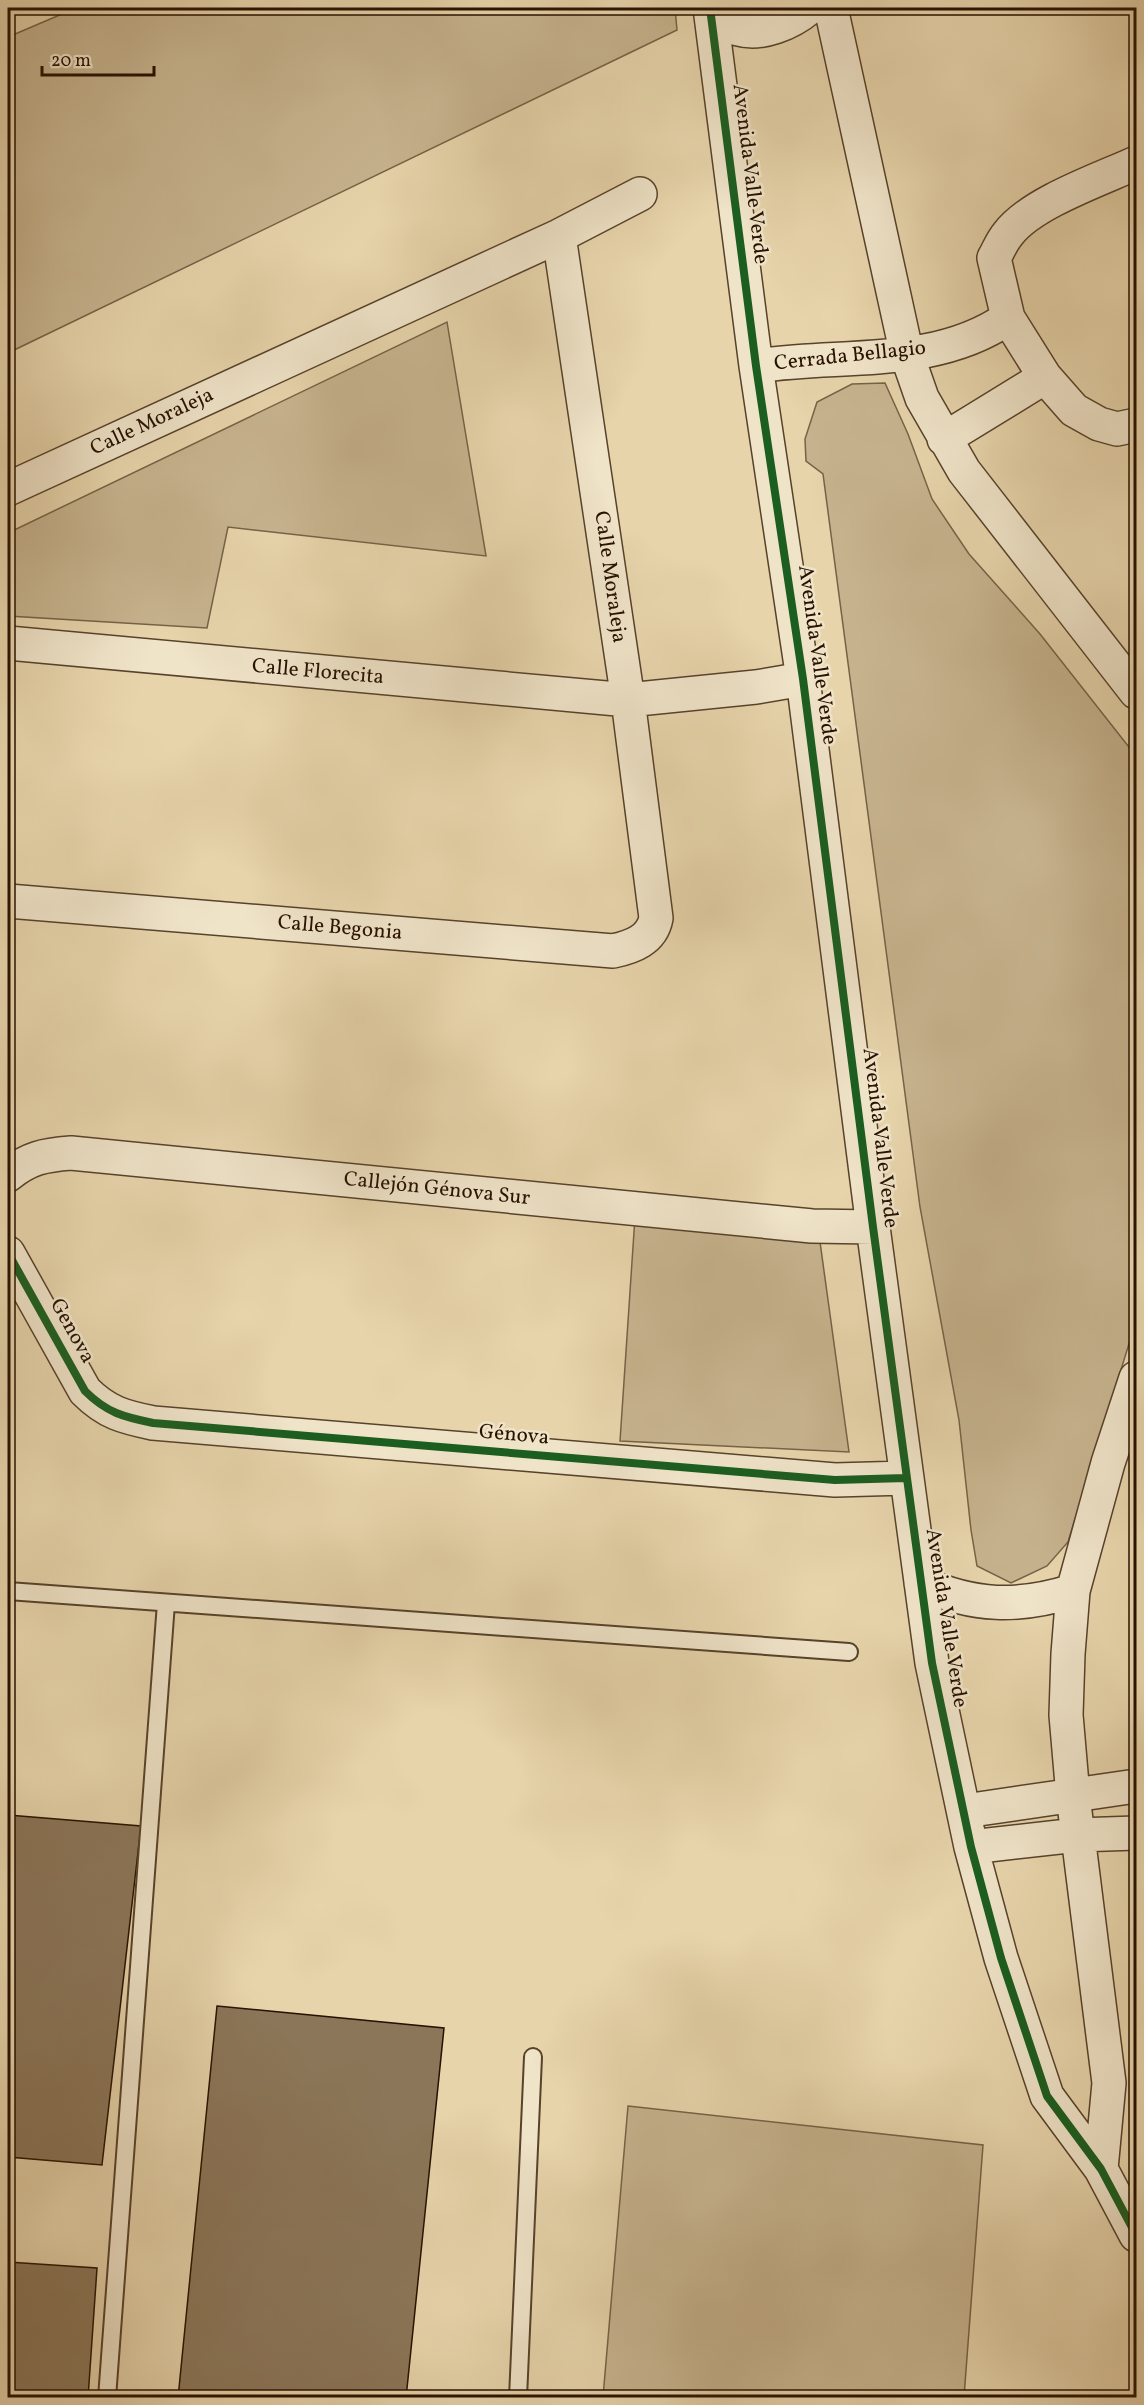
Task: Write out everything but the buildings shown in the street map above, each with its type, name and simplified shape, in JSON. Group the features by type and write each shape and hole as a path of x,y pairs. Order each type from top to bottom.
{"street":[{"name":"Avenida Valle Verde","path":"711,12 737,29 757,31 784,23 809,8"},
{"path":"831,8 907,355 922,398 964,471 1137,692"},
{"name":"Avenida Valle Verde","path":"711,12 756,366 803,679 873,1227 932,1663 971,1847 1001,1958 1047,2096 1101,2169 1137,2235"},
{"path":"1137,163 1052,202 1023,219 1008,234 994,258 1008,318 1045,377 1074,410 1099,424 1117,429 1137,425"},
{"name":"Calle Moraleja","path":"8,489 559,236 640,194"},
{"name":"Calle Moraleja","path":"559,236 628,700 656,918"},
{"name":"Cerrada Bellagio","path":"756,366 786,362 907,355 970,340 1008,318"},
{"path":"944,439 1045,377"},
{"name":"Calle Florecita","path":"8,643 628,700 756,687 803,679"},
{"name":"Calle Begonia","path":"8,901 613,951 637,944 654,928 656,918"},
{"name":"Callejón Génova Sur","path":"8,1175 23,1163 44,1155 71,1153 800,1225 873,1227"},
{"name":"Genova","path":"8,1252 85,1391 119,1416"},
{"path":"1101,2169 1109,2083 1072,1796 1066,1715 1073,1591 1108,1463 1137,1378"},
{"name":"Génova","path":"119,1416 153,1423 835,1480 906,1478"},
{"name":"Avenida Valle Verde","path":"921,1583 942,1593 985,1603 1030,1602 1073,1591"},
{"path":"965,1811 1137,1786"},
{"path":"971,1847 1077,1834 1137,1833"}],"lane":[{"path":"8,1591 849,1652"},
{"path":"107,2397 165,1603"},
{"path":"518,2397 532,2057"}],"shaded area":[{"path":"76,8 675,8 677,30 8,353 8,37"},
{"path":"447,322 486,556 228,527 207,628 8,616 8,533"},
{"path":"885,383 908,434 932,499 969,554 1040,634 1136,756 1136,1321 1068,1542 1047,1566 1011,1583 977,1566 959,1420 920,1207 823,474 806,461 805,439 817,402 852,384"},
{"path":"635,1217 820,1242 849,1452 620,1441"},
{"path":"628,2106 983,2145 964,2397 603,2397"}],"cycle path":[{"path":"710,8 756,366 803,679 873,1227 932,1663 971,1847 1001,1958 1047,2096 1101,2169 1136,2235"},
{"path":"8,1253 85,1391 109,1409 133,1419 153,1423 835,1480 906,1478"}]}
